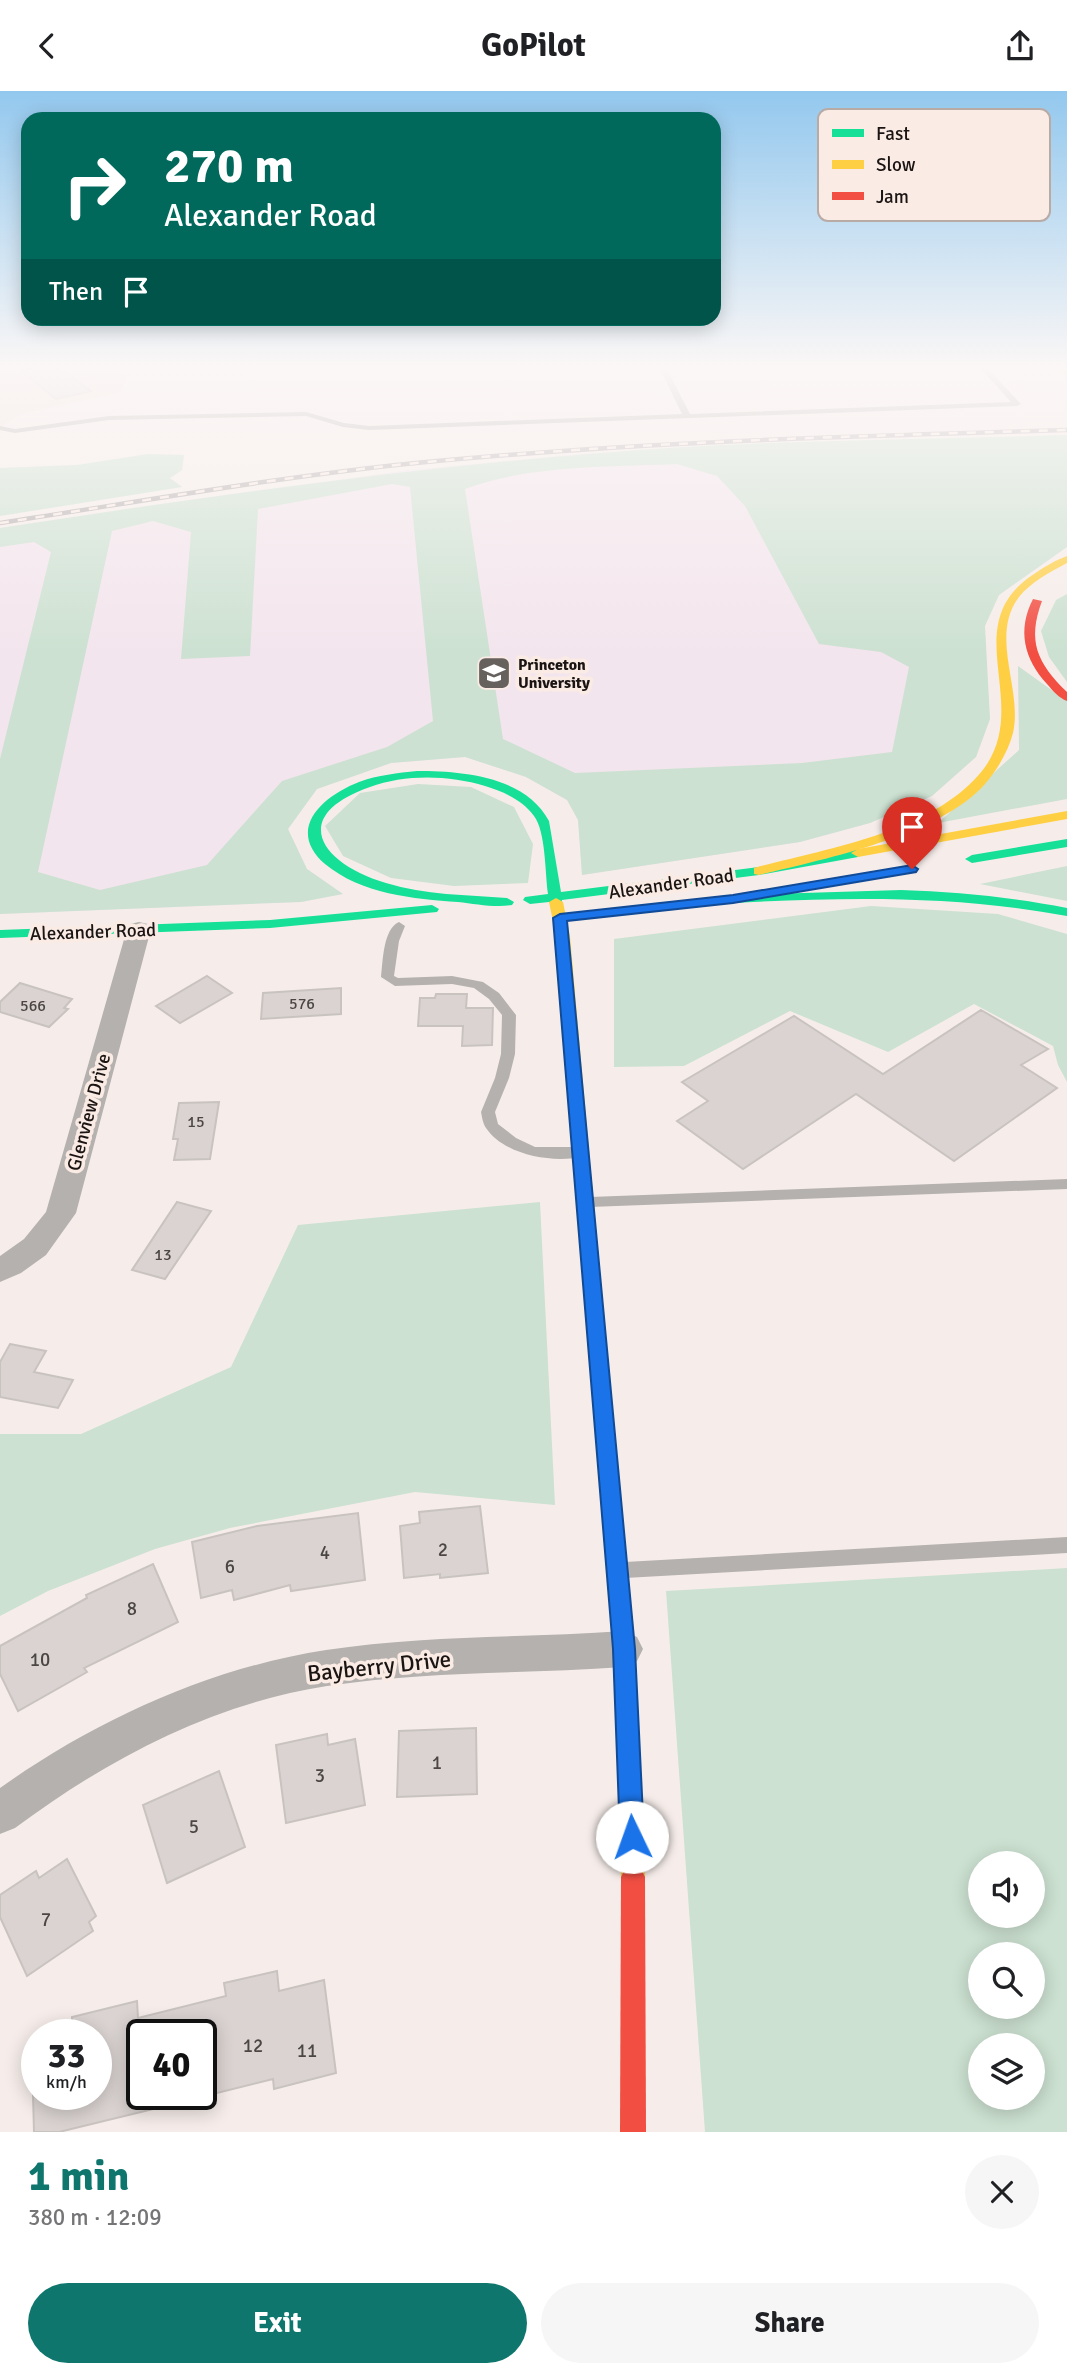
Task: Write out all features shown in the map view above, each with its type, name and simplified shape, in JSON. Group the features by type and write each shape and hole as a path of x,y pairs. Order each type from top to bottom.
{"main road":[{"path":"759,871 917,822 951,805 979,784 1004,752 1011,730 1011,707 1002,641 1004,613 1013,598 1028,584 1067,559"},
{"path":"1050,589 1041,596 1030,614 1026,635 1028,645 1046,678 1067,698"},
{"path":"507,902 412,892 366,881 323,859 313,834 314,825 324,807 336,799 377,781 426,774 457,776 486,782 521,798 542,819 559,918 624,1649 633,1864 633,2132"},
{"name":"Alexander Road","path":"270,924 554,897 759,871 1067,815"},
{"path":"958,861 1067,843"},
{"name":"Alexander Road","path":"863,878 726,900 894,891 950,893 1030,903 1067,912"},
{"name":"Alexander Road","path":"0,934 270,924 440,925"}],"street":[{"name":"Glenview Drive","path":"0,1270 33,1249 50,1232 61,1213 139,929"},
{"name":"Bayberry Drive","path":"0,1813 80,1760 153,1722 226,1693 299,1673 373,1662 624,1649"}],"lane":[{"path":"399,926 393,941 387,977 395,982 452,981 478,985 494,996 509,1015 508,1053 502,1078 488,1112 492,1126 511,1142 533,1152 580,1152"},
{"path":"585,1202 1067,1184"},
{"path":"617,1570 1067,1545"}],"shaded area":[{"name":"Princeton University","path":"470,464 1067,464 1067,547 999,595 984,626 990,719 976,757 932,796 870,823 800,842 582,875 578,820 567,800 526,777 465,757 391,763 317,789 288,829 307,869 343,894 301,902 0,914 0,528 408,470"}],"green space":[{"path":"183,464 182,470 170,478 182,487 0,516 0,468"},
{"path":"480,464 670,464 542,471 489,481 465,489 503,739 575,773 802,763 892,752 909,667 881,652 819,644 745,506 717,476 678,464 1067,464 1067,547 999,595 985,626 990,719 976,757 932,796 870,823 800,842 582,875 578,820 567,800 526,777 465,757 391,763 317,789 288,829 307,869 343,894 301,902 0,914 0,759 51,552 34,542 0,547 0,528","holes":["392,484 410,487 433,721 387,747 282,781 207,865 100,890 38,872 112,531 153,521 191,532 181,659 250,656 258,509"]},
{"path":"1067,594 1067,682 1049,657 1041,631 1056,600"},
{"path":"1018,666 1067,701 1067,799 938,823 1019,750"},
{"path":"418,784 471,787 514,807 533,844 528,883 454,886 391,878 343,856 325,826 360,793"},
{"path":"1067,866 1067,901 980,884"},
{"path":"871,906 998,914 1067,934 1067,1082 1058,1065 1053,1046 974,1004 888,1052 790,1011 684,1066 614,1067 614,939"},
{"path":"540,1202 555,1505 415,1492 230,1528 155,1549 48,1591 0,1616 0,1434 81,1434 231,1367 298,1225"},
{"path":"1067,1568 1067,2132 705,2132 666,1591"}],"building":[{"path":"207,976 232,993 180,1023 156,1006"},
{"path":"20,983 72,999 64,1008 68,1009 49,1027 0,1012 0,1002"},
{"path":"341,988 341,1014 261,1019 263,993"},
{"path":"436,994 467,994 466,1008 493,1008 492,1045 462,1046 463,1026 418,1026 420,998 435,998"},
{"path":"981,1010 1048,1049 1021,1065 1057,1088 954,1161 856,1094 743,1169 677,1121 708,1101 682,1082 794,1016 883,1074"},
{"path":"219,1102 210,1159 174,1160 178,1139 173,1139 179,1103"},
{"path":"177,1202 211,1211 165,1279 132,1270"},
{"path":"10,1344 46,1351 34,1372 73,1380 58,1408 0,1397 0,1362"},
{"path":"480,1506 488,1573 440,1578 440,1574 404,1578 400,1526 420,1523 419,1512"},
{"path":"358,1513 365,1580 291,1591 290,1585 234,1600 232,1590 201,1598 192,1542 257,1526"},
{"path":"153,1564 178,1622 84,1668 87,1672 18,1711 0,1674 0,1646 87,1598 86,1595"},
{"path":"476,1728 477,1794 397,1797 399,1731"},
{"path":"327,1734 328,1745 355,1739 365,1805 286,1823 276,1745"},
{"path":"219,1771 245,1847 167,1883 143,1805"},
{"path":"67,1859 96,1916 89,1922 93,1931 27,1976 0,1917 0,1895 36,1871 39,1878"},
{"path":"277,1971 279,1991 324,1980 336,2073 274,2089 273,2079 217,2093 217,2019 126,2019 126,2110 149,2110 59,2132 34,2132 33,2110 112,2110 112,2019 72,2017 137,2001 138,2018 226,1996 224,1983"}],"railway":[{"path":"0,523 208,490 405,464"}],"traffic: fast":[{"path":"507,902 411,893 362,879 344,871 319,849 313,836 315,823 325,809 344,794 365,784 390,778 417,774 446,775 474,778 499,786 522,797 539,813 543,821 556,902"},
{"path":"972,859 1067,843"},
{"path":"530,900 759,871 858,853"},
{"path":"733,899 859,894 942,895 1025,904 1067,912"},
{"path":"0,934 270,924 432,909"},
{"path":"584,1184 610,1491"}],"traffic: slow":[{"path":"759,871 907,828 960,800 980,782 998,757 1007,732 1009,709 1001,643 1003,622 1012,600 1023,587 1067,559"},
{"path":"858,853 1067,815"},
{"path":"556,902 563,936 584,1184"},
{"path":"610,1491 624,1649 633,1877"}],"traffic: jam":[{"path":"1037,601 1029,630 1032,654 1046,677 1067,698"},
{"path":"633,1877 633,2132"}],"place":[{"name":"Princeton University","path":"494,673"}],"route":[{"path":"632,1837 624,1649 560,918 733,899 912,869"}]}
